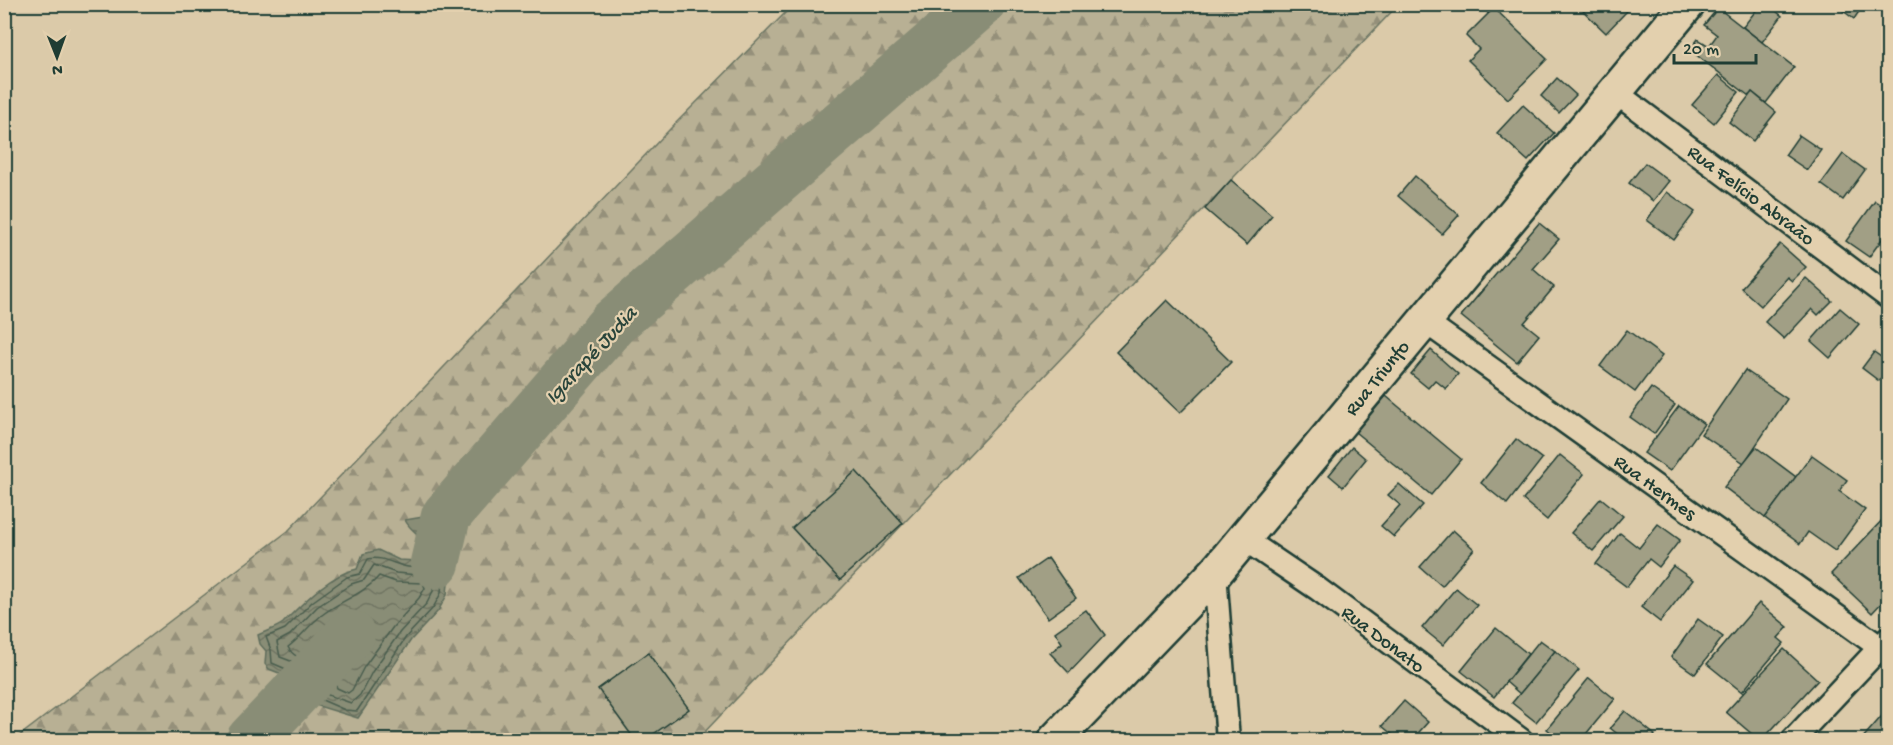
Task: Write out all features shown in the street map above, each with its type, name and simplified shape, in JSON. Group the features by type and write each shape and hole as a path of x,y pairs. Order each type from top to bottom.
{"street":[{"name":"Rua Triunfo","path":"1055,741 1215,573 1688,4"},
{"name":"Rua Felício Abraão","path":"1615,92 1888,297"},
{"name":"Rua Hermes","path":"1423,320 1886,647"},
{"name":"Rua Donato","path":"1244,539 1318,589 1521,741"},
{"path":"1215,573 1228,741"},
{"path":"1793,741 1886,647"}],"green space":[{"path":"793,5 1398,5 697,740 14,740 288,531 671,128"}],"water":[{"path":"444,487 457,497 459,533 462,544 449,571 447,595 438,611 411,640 358,718 315,705 314,689 310,685 269,669 265,664 266,651 260,644 258,635 283,623 327,583 357,569 363,554 378,550 399,560 419,561 423,553 424,541 405,520 423,517 429,513 433,498"}],"building":[{"path":"1480,4 1496,4 1488,13"},
{"path":"1576,4 1621,4 1627,11 1606,33"},
{"path":"1761,4 1767,4 1782,16 1762,42 1743,27"},
{"path":"1834,4 1864,4 1854,19"},
{"path":"1494,8 1547,59 1508,99 1468,60 1479,49 1466,36"},
{"path":"1718,8 1794,67 1766,103 1752,92 1749,96 1690,50 1698,39 1709,46 1717,35 1704,25"},
{"path":"1718,75 1739,92 1714,123 1692,105"},
{"path":"1557,78 1576,95 1559,113 1541,96"},
{"path":"1752,92 1776,112 1753,141 1729,122"},
{"path":"1523,105 1554,133 1528,161 1497,133"},
{"path":"1799,135 1821,150 1807,170 1785,155"},
{"path":"1843,154 1865,170 1843,200 1821,184"},
{"path":"1645,163 1669,181 1653,201 1629,183"},
{"path":"1415,176 1459,215 1442,234 1398,196"},
{"path":"1231,180 1272,215 1247,245 1205,209"},
{"path":"1667,192 1695,212 1674,240 1647,220"},
{"path":"1875,201 1888,210 1888,231 1869,257 1846,241"},
{"path":"1539,223 1559,239 1533,269 1554,287 1524,323 1539,335 1517,362 1461,316"},
{"path":"1780,244 1806,267 1792,281 1787,277 1761,306 1741,288"},
{"path":"1806,278 1832,301 1818,315 1812,309 1784,339 1765,322"},
{"path":"1167,300 1231,362 1180,413 1116,352"},
{"path":"1840,308 1859,324 1830,358 1811,341"},
{"path":"1627,330 1662,356 1635,392 1600,366"},
{"path":"1431,350 1458,374 1446,389 1435,380 1428,388 1411,374"},
{"path":"1874,352 1888,362 1888,368 1879,381 1862,368"},
{"path":"1745,370 1787,399 1744,463 1701,434"},
{"path":"1651,388 1675,405 1654,434 1630,417"},
{"path":"1386,396 1461,459 1431,495 1355,432"},
{"path":"1679,406 1704,424 1670,471 1644,453"},
{"path":"1516,439 1542,459 1507,504 1481,483"},
{"path":"1352,447 1366,459 1343,487 1329,475"},
{"path":"1756,447 1796,477 1765,518 1724,487"},
{"path":"1560,455 1584,474 1547,520 1523,500"},
{"path":"1812,455 1847,480 1839,491 1865,510 1835,551 1808,532 1800,544 1765,518"},
{"path":"856,471 903,523 840,580 792,528"},
{"path":"1399,484 1423,505 1394,537 1381,526 1400,505 1388,495"},
{"path":"1601,498 1623,516 1593,551 1571,533"},
{"path":"1888,514 1888,596 1872,613 1831,574"},
{"path":"1658,524 1680,540 1659,567 1649,559 1627,587 1596,564 1620,533 1639,548"},
{"path":"1453,530 1474,549 1442,586 1420,567"},
{"path":"1048,558 1076,598 1048,618 1019,578"},
{"path":"1673,566 1693,580 1660,622 1641,607"},
{"path":"1456,588 1477,605 1443,645 1422,628"},
{"path":"1759,603 1788,627 1778,638 1784,643 1742,692 1707,664"},
{"path":"1086,610 1105,635 1069,673 1050,653 1062,643 1055,632"},
{"path":"1698,619 1723,637 1695,674 1671,657"},
{"path":"1496,628 1528,654 1494,697 1461,671"},
{"path":"1540,640 1555,651 1520,694 1506,682"},
{"path":"1784,649 1818,680 1762,740 1759,740 1726,712"},
{"path":"1555,651 1579,670 1536,722 1512,703"},
{"path":"648,653 689,709 645,740 635,740 598,689"},
{"path":"1589,678 1615,699 1581,740 1560,740 1547,729"},
{"path":"1404,701 1428,722 1412,740 1399,740 1382,726"},
{"path":"1888,709 1888,740 1861,740"},
{"path":"1625,711 1655,735 1651,740 1625,740 1610,728"}],"waterway":[{"name":"Igarapé Judia","path":"435,563 446,516 613,323 980,4"},
{"name":"Igarapé Judia","path":"251,740 350,635"}]}
